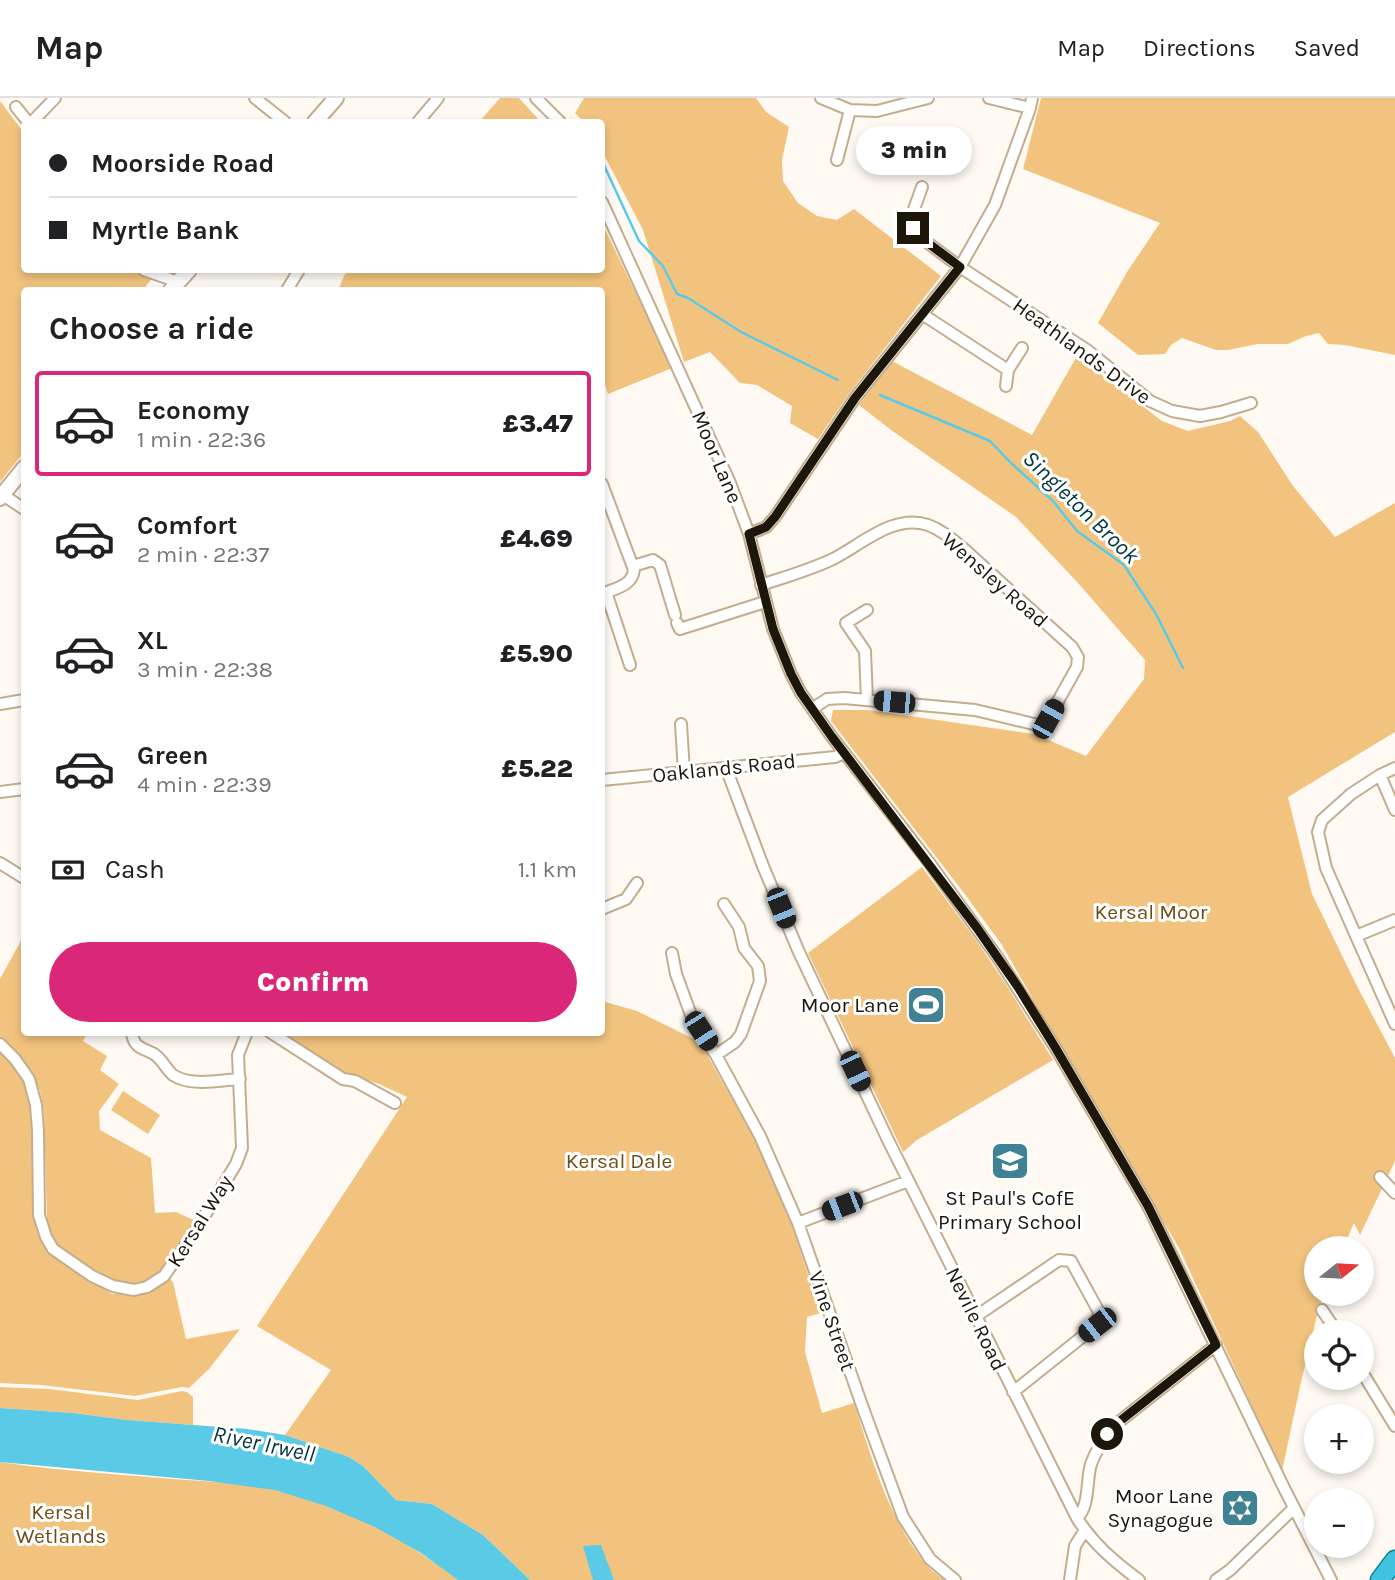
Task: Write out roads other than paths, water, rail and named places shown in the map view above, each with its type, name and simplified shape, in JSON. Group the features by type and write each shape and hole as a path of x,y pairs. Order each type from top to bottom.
{"highway":[{"path":"1380,1580 1395,1560"}],"street":[{"path":"33,119 55,98"},
{"path":"255,98 281,119"},
{"path":"318,119 336,98"},
{"path":"420,119 438,98"},
{"path":"536,98 557,119"},
{"path":"821,98 850,110 877,111 928,98"},
{"path":"877,98 877,111"},
{"path":"749,534 766,527 775,517 855,398 960,267 995,205 1031,103 989,98"},
{"path":"16,107 27,119"},
{"path":"837,160 850,110"},
{"name":"Heathlands Drive","path":"922,187 913,212 912,222 916,234 960,267 1087,350 1150,401 1185,415 1200,416 1251,402"},
{"name":"Moor Lane","path":"605,209 725,471 749,534 773,629 791,674 812,709 969,917 1024,997 1148,1206 1331,1580"},
{"path":"150,273 175,286"},
{"path":"922,314 1008,370"},
{"path":"1006,386 1008,370 1022,348"},
{"path":"21,472 1,497 21,507"},
{"path":"605,497 634,573 630,581 605,593"},
{"name":"Wensley Road","path":"761,585 831,560 892,527 911,523 929,526 964,549 1075,652 1078,662 1048,719 1038,725 975,710 867,700"},
{"path":"633,566 653,560 660,565 677,622 765,602"},
{"path":"605,596 630,665"},
{"path":"812,709 827,699 867,700 865,651 846,623 867,610"},
{"path":"0,704 21,700"},
{"path":"681,724 684,772"},
{"name":"Oaklands Road","path":"605,780 835,757 844,753"},
{"name":"Nevile Road","path":"726,768 798,950 908,1181 1076,1518 1111,1559 1139,1580"},
{"path":"1395,768 1351,794 1322,820 1318,832 1326,868 1391,1006 1395,1024"},
{"path":"1380,775 1395,810"},
{"path":"0,792 21,789"},
{"path":"0,863 21,876"},
{"path":"605,908 626,899 637,883"},
{"path":"716,1055 735,1042 741,1034 761,981 758,966 744,948 739,927 726,907 717,917"},
{"path":"1356,936 1395,920"},
{"name":"Vine Street","path":"670,961 694,1023 716,1055 760,1136 798,1223 903,1517 930,1559 955,1580"},
{"path":"130,1036 134,1043 157,1056 178,1078 197,1082 240,1079"},
{"name":"Kersal Way","path":"0,1044 29,1079 36,1105 39,1215 46,1237 53,1249 92,1276 113,1286 134,1290 147,1287 164,1276 236,1164 242,1148 238,1055 245,1036"},
{"path":"276,1036 343,1079 355,1081 395,1103"},
{"path":"1380,1177 1395,1193"},
{"path":"798,1223 908,1181"},
{"path":"975,1317 1059,1260 1072,1261 1099,1312 1097,1325 1013,1392"},
{"path":"1322,1310 1329,1320"},
{"path":"1076,1518 1084,1507 1091,1464 1107,1434 1216,1345"},
{"path":"1373,1390 1395,1426"},
{"path":"1216,1580 1230,1570 1294,1508"},
{"path":"1070,1580 1075,1546 1084,1530"}],"water":[{"name":"River Irwell","path":"0,1408 247,1429 285,1435 349,1457 363,1466 396,1500 432,1504 483,1535 530,1580 458,1580 421,1553 375,1527 326,1506 275,1490 209,1481 0,1462"},
{"path":"601,1545 614,1580 593,1580 583,1546"}],"waterway":[{"name":"Singleton Brook","path":"605,167 639,241 663,266 677,294 688,298 741,332 838,380"},
{"name":"Singleton Brook","path":"880,395 990,441 1053,501 1077,531 1124,565 1156,614 1183,668"}],"place":[{"name":"Moor Lane","path":"926,1005"},
{"name":"St Paul's CofE Primary School","path":"1010,1161"},
{"name":"Moor Lane Synagogue","path":"1240,1508"}],"park label":[{"name":"Kersal Moor","path":"1151,912"},
{"name":"Kersal Dale","path":"619,1161"},
{"name":"Kersal Wetlands","path":"61,1524"}]}
